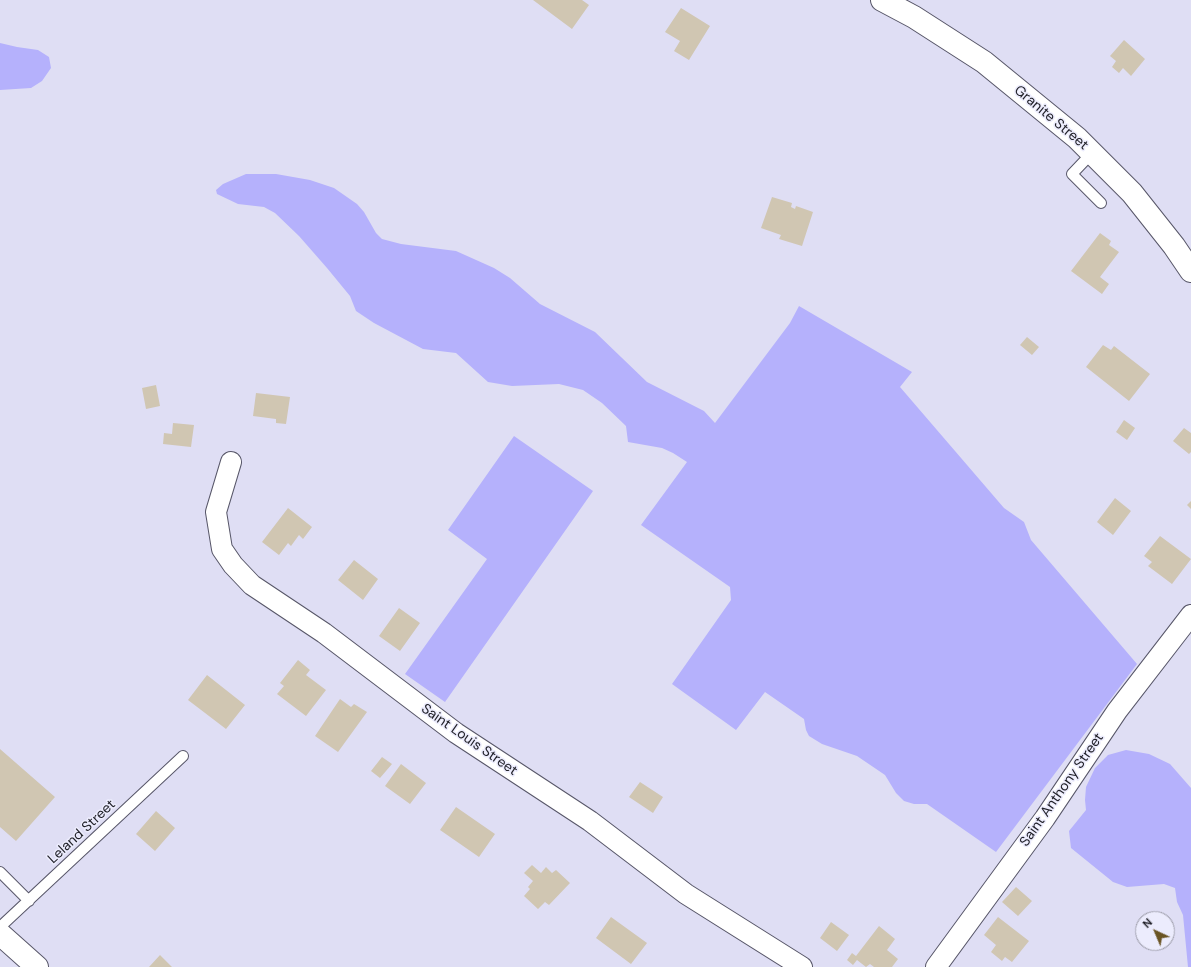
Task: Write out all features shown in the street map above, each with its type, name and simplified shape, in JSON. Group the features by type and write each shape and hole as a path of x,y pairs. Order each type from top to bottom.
{"street":[{"name":"Granite Street","path":"882,0 914,17 984,62 1077,138 1132,193 1191,270"},
{"name":"Saint Louis Street","path":"231,462 216,512 222,549 233,565 252,584 324,633 456,733 590,821 686,894 802,967"},
{"name":"Saint Anthony Street","path":"936,967 1045,818 1117,711 1191,615"},
{"path":"0,934 37,967"}],"lane":[{"path":"1092,153 1072,174 1101,203"},
{"name":"Leland Street","path":"0,927 183,756"},
{"path":"0,872 29,900"}],"shaded area":[{"path":"0,43 38,50 49,57 51,68 42,81 31,88 0,90"},
{"path":"246,174 276,174 310,180 334,188 357,204 364,212 376,233 382,239 401,244 456,251 494,268 510,278 540,304 595,332 647,382 704,411 715,423 790,323 799,306 912,372 900,387 1004,508 1024,522 1031,540 1137,664 996,852 927,804 914,804 904,801 896,793 885,775 857,756 822,744 809,736 804,719 765,692 736,730 672,684 731,600 730,587 641,525 687,462 662,448 628,442 626,426 602,403 583,390 559,384 512,386 488,382 456,353 423,349 374,323 356,311 350,296 327,268 299,236 275,213 264,207 238,204 217,194 216,190 223,184"},
{"path":"514,436 593,491 445,702 405,674 487,559 448,530"},
{"path":"1126,750 1149,754 1170,764 1191,788 1191,967 1188,967 1183,915 1177,902 1175,888 1164,884 1127,887 1113,882 1071,848 1069,831 1086,810 1086,787 1095,768 1108,755"}],"building":[{"path":"533,0 582,0 589,5 572,29"},
{"path":"681,8 710,26 689,60 674,51 680,41 665,32"},
{"path":"1124,40 1145,59 1131,76 1123,68 1119,73 1112,67 1116,61 1110,56"},
{"path":"772,197 792,203 791,207 795,209 796,206 813,212 802,246 779,239 781,235 761,228"},
{"path":"1100,233 1111,241 1109,245 1119,252 1100,277 1109,284 1102,294 1071,271"},
{"path":"1027,337 1039,347 1032,355 1020,345"},
{"path":"1103,345 1111,350 1114,346 1150,374 1129,401 1086,367"},
{"path":"156,385 160,406 146,409 142,388"},
{"path":"256,393 290,397 286,424 276,423 276,419 253,416"},
{"path":"1124,420 1135,428 1127,440 1116,432"},
{"path":"173,423 194,425 191,447 163,444 164,433 172,434"},
{"path":"1184,428 1191,433 1191,452 1189,454 1173,441"},
{"path":"1115,498 1131,511 1113,535 1097,522"},
{"path":"1191,501 1191,509 1187,505"},
{"path":"288,508 312,527 303,539 299,535 291,546 288,543 279,555 262,542"},
{"path":"1160,536 1191,559 1172,584 1148,566 1152,562 1144,556"},
{"path":"354,560 378,579 363,600 338,580"},
{"path":"399,608 420,623 400,651 379,636"},
{"path":"298,660 310,670 306,675 326,690 306,716 277,694 284,686 280,683"},
{"path":"207,675 245,705 226,729 188,700"},
{"path":"340,699 351,707 354,704 367,712 338,752 315,736"},
{"path":"0,749 55,797 16,841 0,827"},
{"path":"382,757 392,764 380,778 371,771"},
{"path":"401,764 426,783 410,804 385,786"},
{"path":"640,782 663,797 653,813 629,797"},
{"path":"456,807 495,834 479,857 440,830"},
{"path":"156,811 175,828 155,851 136,834"},
{"path":"532,865 541,873 546,867 552,873 556,870 570,883 549,905 545,902 538,909 524,896 530,889 528,887 533,881 524,873"},
{"path":"1016,887 1032,901 1018,916 1002,902"},
{"path":"611,917 647,943 631,964 596,938"},
{"path":"998,917 1029,941 1012,962 1005,957 1002,961 991,952 996,945 984,935"},
{"path":"831,922 849,935 837,951 820,938"},
{"path":"879,926 895,939 887,950 898,959 892,967 874,967 870,964 866,967 857,960 853,965 847,960 852,953 856,956"},
{"path":"160,955 172,967 149,967"}]}
